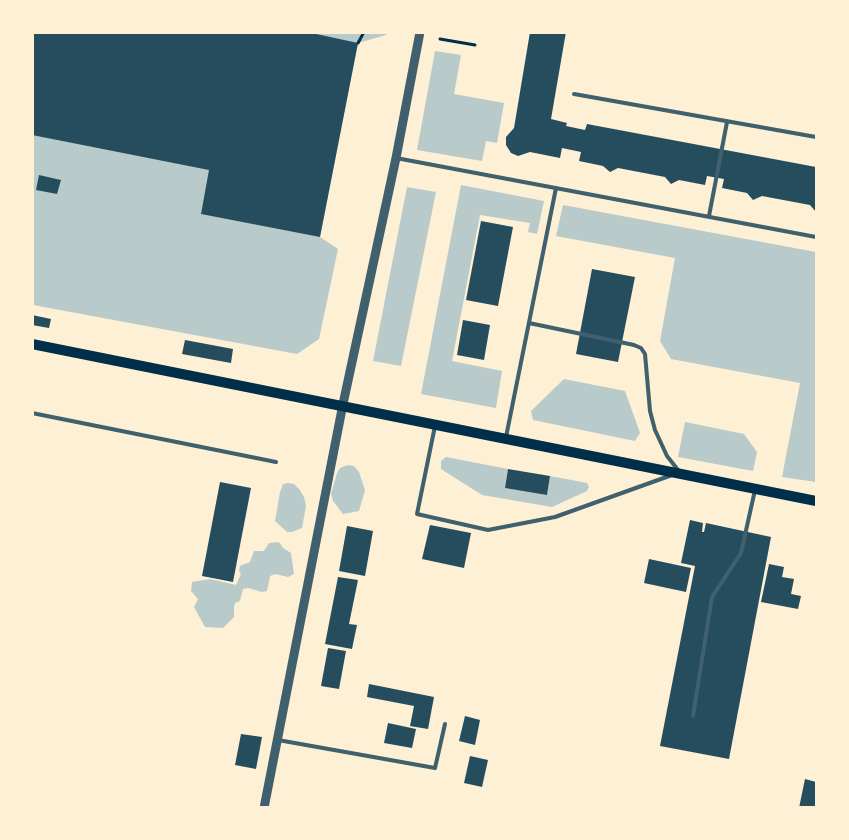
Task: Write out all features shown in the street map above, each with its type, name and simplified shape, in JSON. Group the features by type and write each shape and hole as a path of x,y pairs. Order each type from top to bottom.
{"main road":[{"path":"32,344 343,404 816,501"}],"street":[{"path":"264,808 343,404 396,158 420,32"}],"lane":[{"path":"574,94 816,138"},
{"path":"709,216 727,122"},
{"path":"396,158 816,237"},
{"path":"506,437 556,188"},
{"path":"436,423 417,514 488,530 555,517 679,472 667,456 655,430 650,411 645,354 641,348 529,323"},
{"path":"32,413 276,462"},
{"path":"693,716 712,597 741,553 755,488"},
{"path":"277,740 436,768 445,724"}],"path":[{"path":"358,42 364,32"},
{"path":"440,38 475,45"}],"shaded area":[{"path":"32,33 387,33 386,35 358,43 320,237 338,249 319,339 297,354 33,305"},
{"path":"435,51 461,55 454,94 504,103 497,143 486,141 482,161 417,150"},
{"path":"461,185 544,201 537,234 528,232 530,223 480,215 452,361 502,371 496,408 421,394"},
{"path":"407,187 436,192 401,366 373,361"},
{"path":"563,205 816,252 816,482 782,477 800,383 671,359 660,341 675,258 556,236"},
{"path":"564,379 625,391 640,433 635,441 533,420 531,411"},
{"path":"685,422 744,434 757,452 753,471 678,457"},
{"path":"446,457 508,469 505,488 547,494 550,476 587,483 589,487 587,491 552,507 482,495 441,469 441,461"},
{"path":"348,465 354,466 359,472 365,490 359,511 343,514 333,501 331,494 337,473 340,468"},
{"path":"283,484 294,484 299,489 304,497 306,506 302,528 292,532 287,532 275,521 280,492"},
{"path":"279,542 283,548 291,553 294,574 288,577 275,574 270,576 267,591 243,589 240,601 235,603 234,617 223,628 205,627 194,607 198,599 191,591 192,582 210,579 236,585 241,574 239,571 240,566 250,562 254,551 264,551 269,543"}],"building":[{"path":"32,32 307,32 358,43 320,237 201,214 209,170 32,135"},
{"path":"530,32 566,32 551,119 567,123 566,126 585,130 587,124 816,167 816,212 810,205 762,196 753,200 747,193 722,188 724,179 707,176 705,185 679,180 671,184 665,177 618,168 610,172 603,166 579,161 581,152 562,148 560,158 530,152 518,156 511,153 506,145 506,137 514,128"},
{"path":"39,175 61,180 57,194 36,190"},
{"path":"481,221 513,227 498,306 466,300"},
{"path":"592,269 635,277 618,362 576,354"},
{"path":"32,315 51,319 49,328 32,325"},
{"path":"463,320 490,325 484,360 457,355"},
{"path":"185,340 233,349 231,363 182,354"},
{"path":"508,469 550,476 547,495 505,488"},
{"path":"220,482 251,488 233,582 202,576"},
{"path":"690,520 703,523 702,532 704,532 706,523 771,537 729,759 660,746 695,566 681,563"},
{"path":"430,525 471,533 464,568 422,559"},
{"path":"347,526 373,531 365,576 339,571"},
{"path":"649,559 691,568 686,592 644,583"},
{"path":"769,564 784,567 782,577 794,579 791,594 801,596 798,609 761,602"},
{"path":"338,577 358,580 349,624 357,625 352,649 325,644"},
{"path":"328,648 346,651 339,689 321,686"},
{"path":"369,684 434,697 428,729 410,726 414,706 367,697"},
{"path":"465,716 480,720 475,745 459,741"},
{"path":"388,723 416,729 412,748 384,743"},
{"path":"241,734 262,737 256,769 235,765"},
{"path":"470,756 488,760 482,787 464,783"},
{"path":"805,779 816,782 816,808 799,808"}]}
